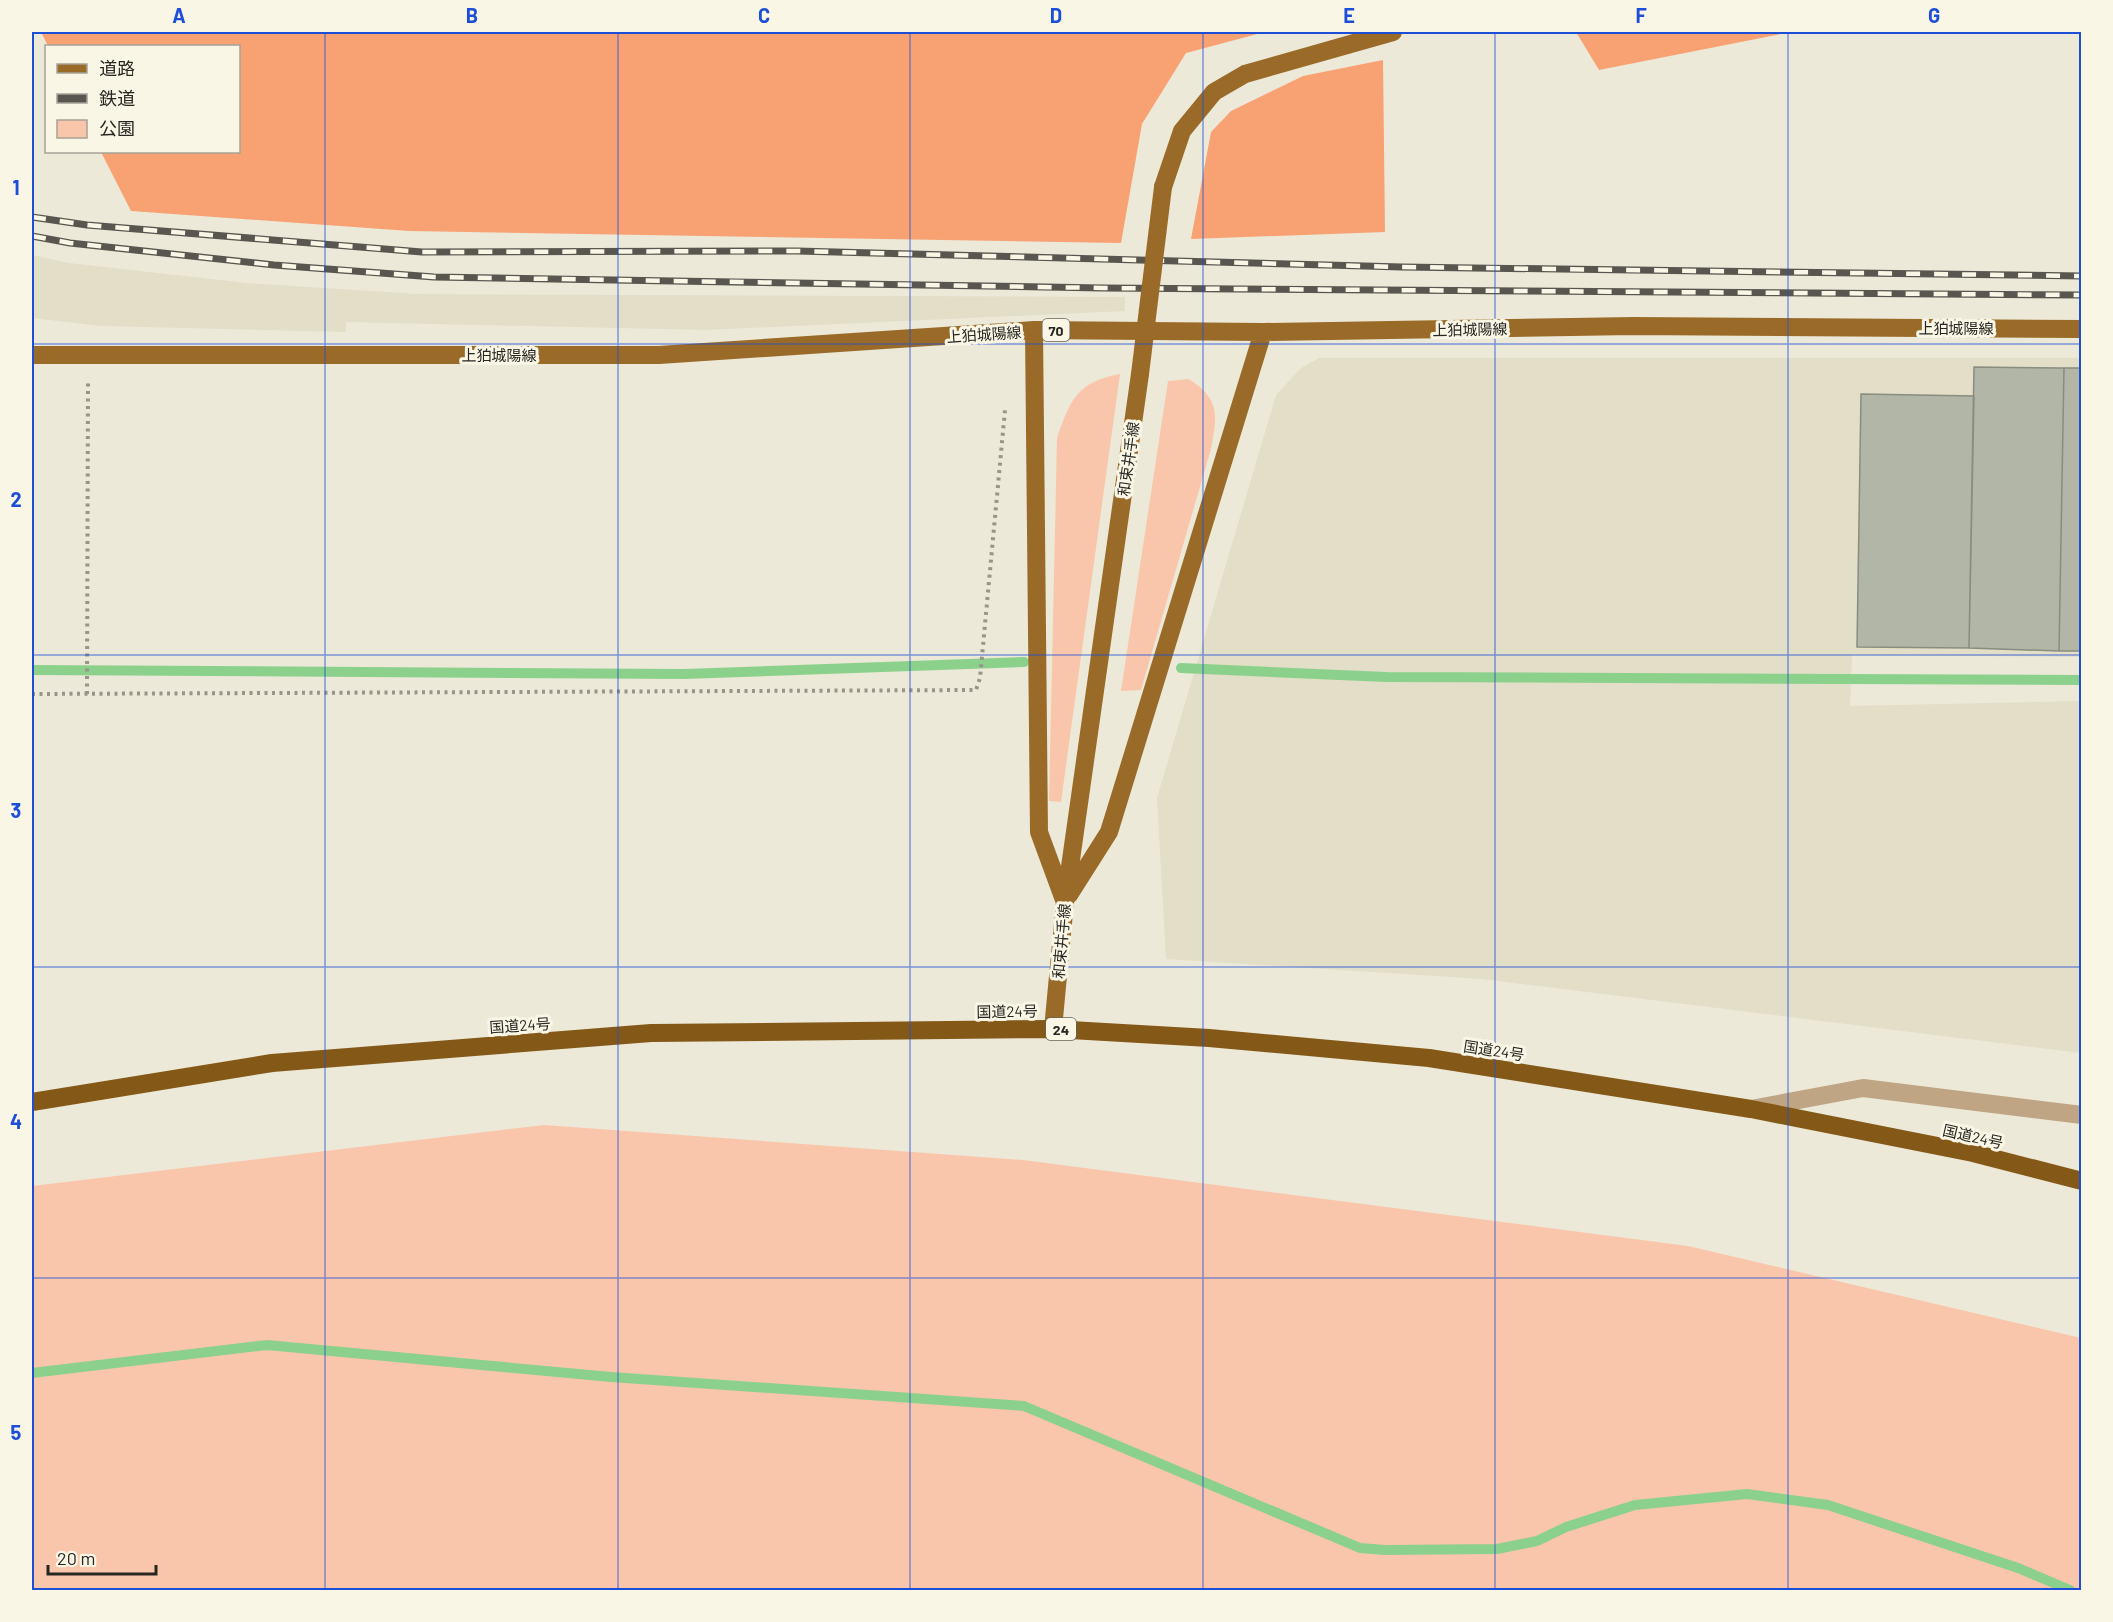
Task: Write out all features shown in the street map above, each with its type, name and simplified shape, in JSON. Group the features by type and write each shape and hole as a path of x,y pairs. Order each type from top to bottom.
{"highway":[{"name":"国道24号","path":"32,1102 272,1063 651,1033 1053,1029 1209,1038 1429,1058 1751,1109 1973,1153 2082,1181"}],"main road":[{"name":"和束井手線","path":"1053,1029 1065,902 1140,374 1163,187 1182,131 1214,92 1245,74 1393,32"},
{"name":"上狛城陽線","path":"32,355 659,355 1034,330 1263,332 1633,326 2082,329"},
{"path":"1034,330 1039,831 1065,902"},
{"path":"1065,902 1109,832 1263,332"}],"street":[{"path":"1751,1109 1863,1088 2082,1115"}],"path":[{"path":"87,694 88,355"},
{"path":"32,694 976,690 980,678 1005,407"}],"shaded area":[{"path":"41,32 1265,32 1186,53 1142,124 1121,243 409,231 131,211 102,153 240,153 240,45 48,45"},
{"path":"1576,32 1791,32 1599,70"},
{"path":"1383,60 1385,232 1191,239 1211,132 1231,111 1303,76"},
{"path":"32,255 69,263 247,283 418,294 1125,297 1125,311 706,330 346,322 346,332 101,326 32,318"},
{"path":"1319,358 2081,358 2081,657 1852,655 1850,706 2081,701 2081,1053 1482,979 1166,959 1157,798 1276,395 1301,368"}],"green space":[{"path":"1120,374 1061,802 1049,801 1057,438 1066,413 1077,395 1094,382"},
{"path":"1189,379 1207,394 1212,402 1215,427 1211,449 1141,690 1121,691 1168,381"},
{"path":"544,1125 1023,1160 1688,1246 2081,1338 2081,1590 32,1590 32,1186"}],"building":[{"path":"1974,367 2064,368 2059,651 1969,648"},
{"path":"2064,368 2082,368 2082,651 2059,651"},
{"path":"1861,394 1974,396 1969,648 1857,647"}],"waterway":[{"path":"32,670 684,674 1024,662"},
{"path":"1181,668 1386,677 2082,680"},
{"path":"32,1373 267,1345 611,1377 1024,1406 1360,1548 1385,1550 1497,1549 1537,1541 1566,1527 1635,1505 1747,1494 1828,1505 2018,1568 2070,1590"}],"railway":[{"path":"32,217 87,225 422,252 797,251 1402,267 2082,276"},
{"path":"32,236 70,243 274,265 434,277 1103,288 2082,295"}]}
